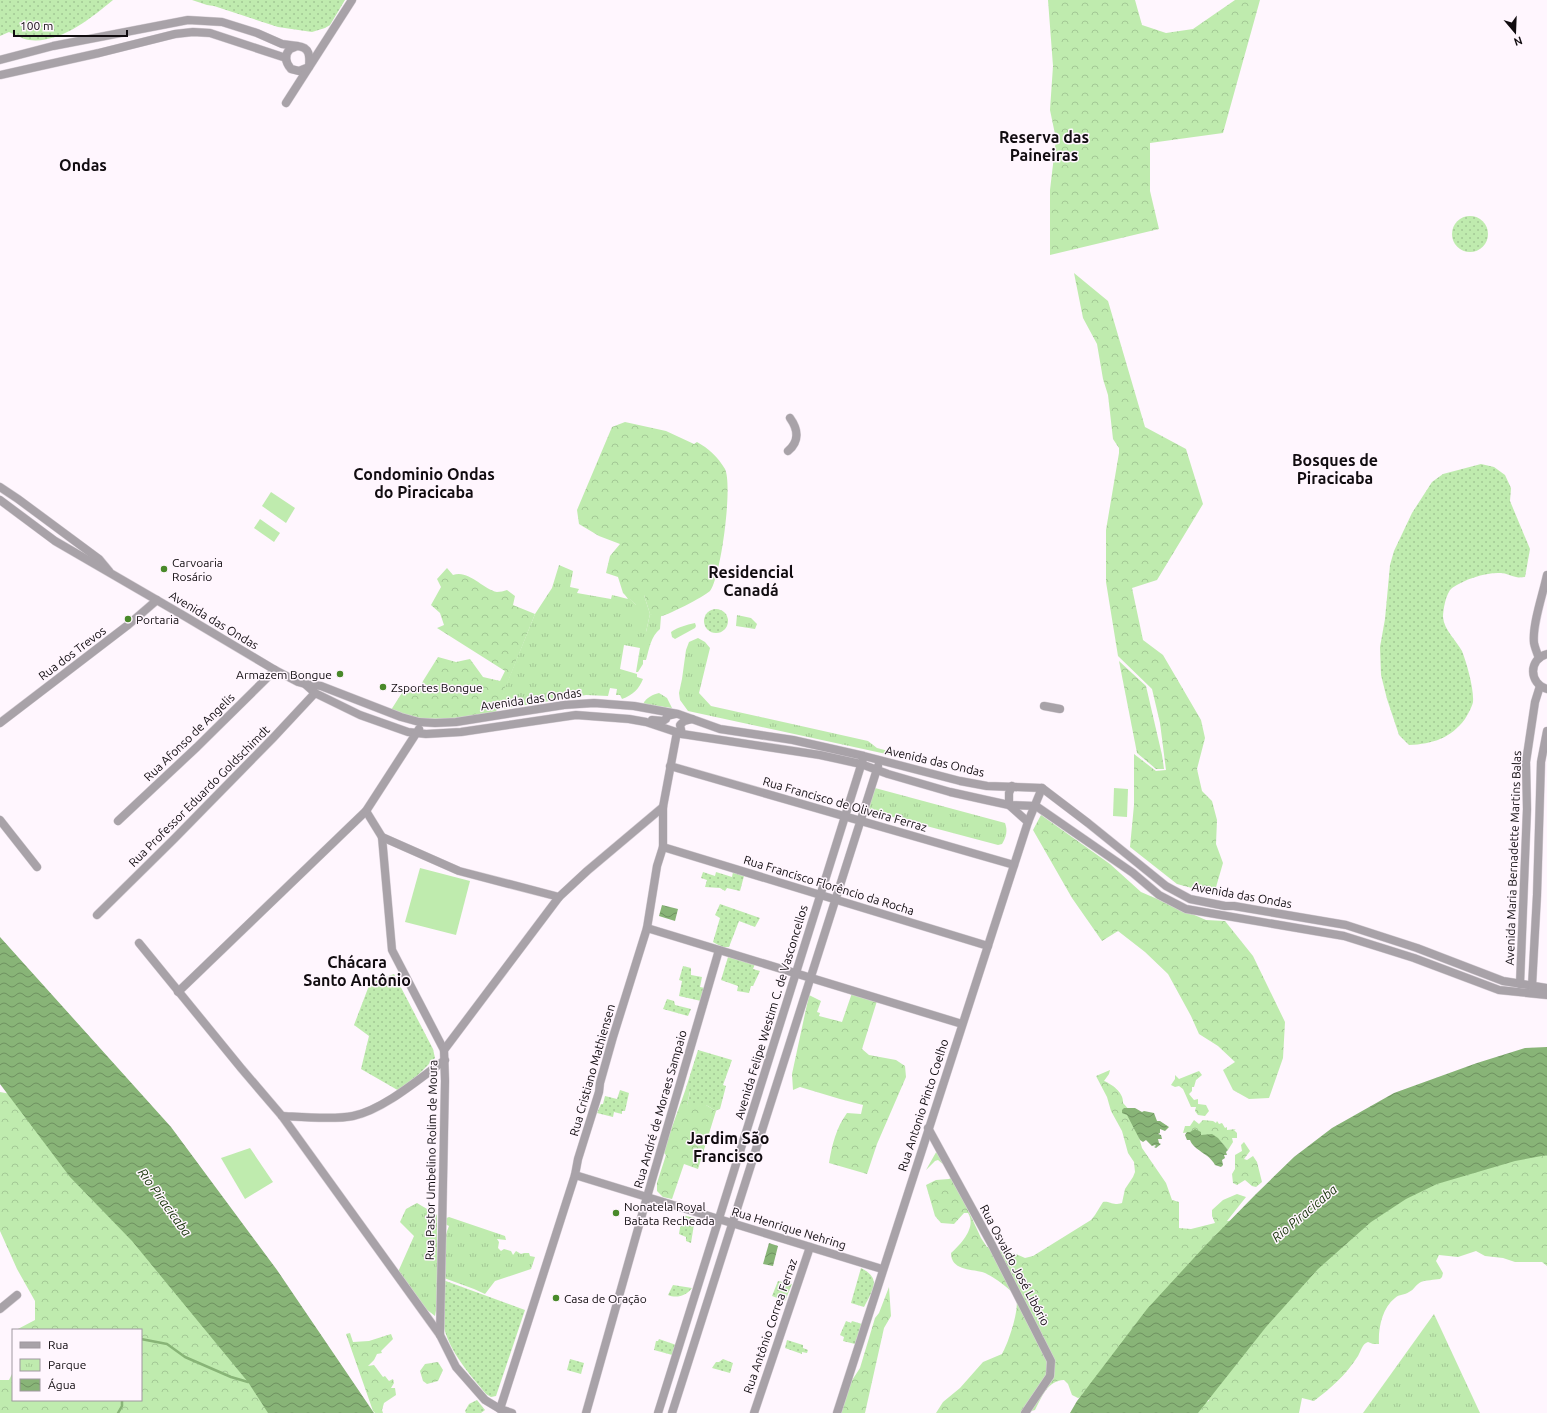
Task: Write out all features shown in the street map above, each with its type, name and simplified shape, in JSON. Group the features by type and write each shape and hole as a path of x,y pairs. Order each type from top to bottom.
{"street":[{"path":"286,102 352,0"},
{"path":"0,60 53,46 188,20 222,22 257,33 282,44 305,48 308,51 310,59 309,67"},
{"path":"0,75 175,34 193,32 210,33 286,58"},
{"path":"297,46 288,51 286,58 288,66 299,71 309,67"},
{"path":"788,451 794,446 797,431 790,418"},
{"name":"Avenida das Ondas","path":"0,487 99,559 112,574"},
{"name":"Avenida das Ondas","path":"0,500 55,541 275,670 305,684 315,693 385,724 408,732 426,734 462,732 576,715 600,716 646,722 680,733 862,760 879,760 960,781 987,786 1042,788 1166,886 1190,899 1346,925 1417,948 1503,982 1547,988"},
{"path":"13,509 44,528 52,524"},
{"path":"55,541 63,541 89,557 99,559"},
{"path":"1544,687 1534,679 1532,670 1534,665 1543,656 1535,644 1534,638 1547,575"},
{"name":"Rua dos Trevos","path":"0,724 128,625 157,600"},
{"name":"Rua Afonso de Angelis","path":"118,821 197,747 275,670"},
{"name":"Avenida das Ondas","path":"305,684 321,686 401,717 425,722 456,722 564,705 594,703 634,706 678,714 720,729 793,740 862,760 876,769 950,792 1009,804 1036,806 1133,872 1159,895 1186,909 1344,936 1407,956 1499,990 1547,995"},
{"name":"Avenida Maria Bernadette Martins Balas","path":"1520,984 1527,809 1526,762 1535,702 1544,687"},
{"name":"Rua Professor Eduardo Goldschimdt","path":"97,915 196,817 315,693"},
{"path":"340,704 345,696"},
{"path":"352,710 358,700"},
{"path":"1044,706 1060,709"},
{"path":"636,720 660,722 666,719 667,716 678,714"},
{"name":"Rua Cristiano Mathiensen","path":"500,1409 575,1175 578,1159 599,1092 600,1083 613,1037 647,928 657,866 663,847 663,807 670,766 680,733 680,725 684,721 693,719"},
{"path":"178,992 366,811 416,732 425,722"},
{"name":"Avenida Maria Bernadette Martins Balas","path":"1532,986 1541,762 1547,731"},
{"name":"Avenida Felipe Westim C. de Vasconcellos","path":"658,1413 862,760"},
{"path":"672,1413 879,760"},
{"path":"1526,762 1534,760 1541,762"},
{"name":"Rua Francisco de Oliveira Ferraz","path":"670,766 1014,865"},
{"path":"1012,786 1009,793 1009,804 1028,822"},
{"name":"Rua Antonio Pinto Coelho","path":"837,1413 882,1269 1028,822 1036,806 1042,788"},
{"name":"Rua Pastor Umbelino Rolim de Moura","path":"440,1335 444,1050 560,897 587,871 663,807"},
{"path":"1527,809 1534,812 1540,811"},
{"path":"366,811 382,836 392,950 444,1050"},
{"path":"0,820 37,867"},
{"path":"382,836 459,871 560,897"},
{"name":"Rua Francisco Florêncio da Rocha","path":"663,847 988,946"},
{"path":"647,928 962,1024"},
{"path":"139,943 282,1116 440,1335 456,1367 485,1400 500,1409 512,1413"},
{"name":"Rua André de Moraes Sampaio","path":"586,1413 719,950"},
{"path":"282,1116 338,1117 362,1114 395,1095 444,1060"},
{"name":"Rua Osvaldo José Libório","path":"928,1128 992,1245 1051,1361 1050,1376 1025,1413"},
{"name":"Rua Henrique Nehring","path":"575,1175 882,1269"},
{"name":"Rua Antônio Correa Ferraz","path":"754,1413 810,1247"},
{"path":"0,1310 17,1295"}],"green space":[{"path":"0,0 113,0 85,22 63,34 41,40 29,40 9,32 0,36"},
{"path":"192,0 345,0 330,25 312,32 278,27"},
{"path":"1048,0 1135,0 1142,25 1166,33 1193,29 1235,0 1260,0 1223,133 1150,143 1150,191 1159,229 1050,255 1050,190 1056,139 1050,110 1053,66"},
{"path":"1474,216 1483,221 1487,227 1487,241 1483,247 1474,252 1466,252 1457,247 1453,241 1452,230 1457,221 1463,217"},
{"path":"1074,273 1108,301 1145,427 1186,449 1203,504 1157,580 1132,588 1143,640 1163,655 1201,720 1205,738 1197,769 1202,791 1212,801 1217,820 1216,844 1223,863 1214,894 1177,884 1130,847 1134,805 1134,754 1156,771 1166,770 1160,723 1152,689 1118,656 1106,582 1106,530 1119,448 1113,439 1108,395 1103,379 1097,344 1083,318"},
{"path":"625,422 666,431 694,444 697,442 716,457 725,469 727,478 728,493 725,531 718,568 710,591 685,606 658,617 650,614 644,595 636,605 623,593 618,577 606,573 610,556 620,544 599,536 579,524 577,510 612,427"},
{"path":"1481,464 1494,467 1505,475 1511,488 1510,501 1530,549 1525,577 1517,577 1503,573 1482,575 1469,579 1450,590 1444,606 1444,622 1464,656 1471,684 1473,702 1465,719 1454,731 1441,739 1409,745 1399,735 1381,675 1380,647 1385,619 1390,565 1394,551 1412,513 1432,482 1443,474"},
{"path":"271,492 295,508 286,523 262,506"},
{"path":"260,519 280,533 274,542 254,528"},
{"path":"559,565 573,571 570,587 579,589 577,593 611,599 612,595 628,599 623,592 636,605 646,632 650,614 661,616 660,629 652,639 646,660 643,660 643,664 638,672 636,672 640,648 624,645 620,669 637,674 637,677 643,679 640,686 629,696 622,699 620,695 616,695 617,689 610,688 608,696 586,695 496,710 535,614 552,588"},
{"path":"447,568 453,575 459,574 470,577 497,592 507,590 515,596 513,605 535,614 495,714 439,720 420,719 391,710 405,688 416,692 420,689 423,681 438,657 456,662 470,659 483,677 500,681 505,671 437,628 444,625 440,613 431,605 441,587 437,579"},
{"path":"629,590 644,595 650,614 646,632 631,630 636,605"},
{"path":"716,609 724,613 728,621 724,629 716,633 708,629 704,621 708,613"},
{"path":"737,615 751,618 757,624 755,629 736,626"},
{"path":"695,623 695,628 675,639 672,637 671,632 674,630 682,626"},
{"path":"698,638 705,642 710,648 699,693 711,706 868,741 877,748 900,754 900,757 688,711 680,700 679,693 686,650 689,642"},
{"path":"1119,661 1146,686 1164,769 1156,769 1137,753"},
{"path":"659,693 667,698 672,708 643,704 650,697"},
{"path":"875,788 1005,823 1005,839 1002,844 998,845 870,811 865,802"},
{"path":"1114,788 1128,789 1127,817 1113,816"},
{"path":"1041,815 1110,864 1141,892 1206,920 1225,921 1253,956 1285,1022 1283,1058 1269,1098 1249,1099 1233,1090 1223,1070 1235,1062 1218,1046 1199,1034 1168,974 1145,952 1118,931 1102,941 1072,898 1033,830"},
{"path":"420,868 470,881 456,935 405,922"},
{"path":"703,872 715,876 716,872 732,877 733,872 744,876 740,891 727,888 725,891 720,888 705,887 707,880 701,878"},
{"path":"720,904 760,918 755,927 739,921 729,947 722,947 713,942 720,918 715,915"},
{"path":"728,957 755,964 753,969 760,971 753,986 751,986 749,993 737,991 738,986 721,980"},
{"path":"683,966 691,968 691,975 702,977 700,987 705,988 701,1001 679,996 682,981 679,980"},
{"path":"394,974 433,1049 435,1058 401,1092 361,1069 369,1036 354,1025 370,983"},
{"path":"852,993 877,1001 862,1049 869,1055 896,1060 905,1066 906,1077 877,1144 867,1174 829,1163 835,1137 843,1119 847,1113 861,1114 863,1105 800,1087 793,1090 792,1074 809,995 821,1001 817,1012 820,1013 819,1016 842,1022"},
{"path":"667,999 674,1001 675,1005 691,1009 688,1016 663,1009"},
{"path":"698,1050 732,1060 723,1085 726,1086 720,1109 716,1111 706,1105 687,1105 690,1092 685,1091"},
{"path":"1110,1070 1104,1081 1120,1092 1123,1103 1132,1113 1142,1148 1166,1183 1172,1200 1179,1202 1179,1228 1191,1229 1215,1223 1212,1216 1212,1210 1223,1200 1237,1194 1246,1197 1227,1221 1239,1220 1081,1397 1078,1398 1072,1395 1068,1384 1064,1380 1053,1383 1046,1390 1035,1410 1024,1413 936,1413 943,1402 960,1388 983,1362 1002,1354 1013,1326 1017,1303 1014,1295 1006,1287 986,1273 962,1268 954,1263 951,1253 967,1235 971,1224 970,1218 968,1213 964,1213 954,1224 941,1223 935,1216 926,1185 936,1180 951,1178 944,1165 938,1160 926,1170 939,1147 981,1238 987,1247 1016,1254 1025,1258 1033,1256 1091,1220 1103,1202 1116,1204 1122,1203 1125,1189 1133,1177 1135,1172 1134,1162 1128,1153 1122,1131 1111,1111 1107,1097 1096,1076"},
{"path":"1199,1071 1202,1075 1196,1080 1194,1087 1192,1087 1192,1091 1189,1094 1194,1100 1198,1099 1198,1104 1206,1105 1209,1111 1205,1116 1198,1115 1195,1111 1196,1107 1191,1107 1183,1089 1179,1086 1175,1087 1171,1085 1175,1079 1175,1075 1179,1079"},
{"path":"620,1090 629,1093 625,1111 622,1111 622,1114 614,1112 613,1117 597,1113 601,1104 603,1104 605,1096 617,1099"},
{"path":"685,1091 690,1091 687,1105 706,1105 716,1111 698,1169 684,1164 672,1199 663,1197 657,1191 657,1183 666,1155 663,1152"},
{"path":"0,1092 11,1094 294,1413 0,1413 0,1380 9,1380 12,1374 12,1401 142,1401 142,1329 18,1329 35,1320 35,1301 17,1269 0,1231"},
{"path":"1194,1120 1199,1124 1203,1120 1213,1121 1216,1123 1217,1121 1219,1124 1222,1123 1225,1128 1227,1127 1227,1130 1236,1129 1234,1130 1237,1133 1237,1138 1232,1138 1233,1142 1228,1150 1219,1140 1207,1143 1190,1132 1183,1133 1185,1126 1190,1126"},
{"path":"1547,1136 1547,1266 1542,1262 1515,1262 1503,1258 1485,1256 1476,1251 1458,1257 1439,1255 1436,1261 1443,1273 1442,1277 1440,1279 1421,1282 1411,1291 1400,1295 1391,1302 1384,1313 1380,1325 1379,1344 1368,1342 1364,1344 1353,1363 1332,1386 1314,1401 1302,1398 1299,1413 1184,1413 1195,1405 1209,1401 1204,1390 1351,1220"},
{"path":"1244,1142 1250,1151 1244,1159 1247,1160 1253,1156 1257,1162 1262,1182 1256,1187 1252,1186 1245,1180 1237,1185 1233,1183 1232,1174 1235,1169 1235,1155 1242,1151 1241,1145"},
{"path":"250,1148 273,1182 245,1199 221,1158"},
{"path":"417,1203 437,1215 437,1305 435,1316 426,1309 398,1272 414,1236 400,1222 406,1209"},
{"path":"682,1215 695,1218 691,1243 686,1241 686,1237 679,1234"},
{"path":"449,1217 505,1236 506,1240 497,1239 499,1242 498,1248 501,1251 504,1249 511,1251 513,1255 516,1251 521,1254 529,1253 530,1256 535,1257 531,1269 495,1281 485,1294 444,1278 444,1239 449,1226 443,1223 444,1219"},
{"path":"861,1268 868,1272 874,1280 873,1290 864,1307 851,1303"},
{"path":"443,1280 525,1310 496,1396 491,1397 486,1394 452,1349 444,1328 442,1317"},
{"path":"778,1281 792,1284 785,1301 772,1296"},
{"path":"673,1285 692,1288 682,1296 675,1297 668,1295"},
{"path":"889,1287 891,1316 884,1328 865,1413 840,1413 847,1388 860,1368 875,1318 879,1313"},
{"path":"1434,1314 1480,1413 1363,1413"},
{"path":"846,1321 862,1324 855,1344 843,1341 844,1337 840,1335"},
{"path":"350,1333 353,1342 369,1341 391,1334 393,1339 381,1351 382,1353 377,1354 368,1366 374,1365 383,1377 385,1376 389,1381 393,1379 394,1383 391,1388 395,1388 396,1395 384,1403 382,1410 383,1413 375,1413 373,1411 346,1334"},
{"path":"659,1339 679,1346 676,1356 654,1350 656,1341"},
{"path":"787,1340 803,1345 803,1348 808,1350 807,1353 802,1352 802,1354 785,1348"},
{"path":"570,1359 584,1363 581,1374 567,1370"},
{"path":"723,1359 733,1363 730,1373 712,1368 716,1362"},
{"path":"438,1362 443,1370 438,1381 427,1384 423,1381 420,1371 425,1364"},
{"path":"477,1400 485,1410 481,1413 466,1413 465,1411 469,1404"}],"water":[{"path":"662,905 678,909 675,921 659,916"},
{"name":"Rio Piracicaba","path":"0,937 171,1127 277,1270 374,1413 268,1413 248,1382 132,1241 70,1177 0,1084"},
{"name":"Rio Piracicaba","path":"1547,1047 1547,1155 1515,1161 1437,1184 1406,1199 1371,1222 1318,1269 1266,1327 1198,1413 1070,1413 1077,1401 1147,1309 1204,1247 1294,1157 1332,1128 1394,1093 1477,1063 1525,1048"},
{"path":"1124,1108 1135,1108 1142,1112 1154,1113 1157,1121 1160,1121 1169,1127 1165,1131 1160,1129 1160,1133 1158,1134 1161,1135 1162,1139 1158,1139 1159,1143 1161,1144 1156,1148 1154,1147 1156,1146 1155,1145 1152,1146 1146,1140 1143,1142 1140,1140 1127,1115 1122,1113"},
{"path":"1195,1129 1201,1132 1201,1135 1212,1134 1218,1138 1228,1150 1226,1152 1227,1155 1224,1155 1225,1158 1222,1160 1223,1165 1221,1167 1215,1165 1192,1144 1190,1140 1187,1140 1185,1135 1187,1132"},
{"path":"769,1243 778,1246 773,1266 763,1264"}],"waterway":[{"path":"142,1339 167,1344 185,1357 231,1377 248,1382 251,1381"},
{"path":"118,1413 122,1406 122,1401"}],"place":[{"name":"Carvoaria Rosário","path":"164,569"},
{"name":"Portaria","path":"128,619"},
{"name":"Armazem Bongue","path":"340,674"},
{"name":"Zsportes Bongue","path":"383,687"},
{"name":"Nonatela Royal Batata Recheada","path":"616,1213"},
{"name":"Casa de Oração","path":"556,1298"}],"district":[{"name":"Reserva das Paineiras","path":"1044,146"},
{"name":"Ondas","path":"83,165"},
{"name":"Bosques de Piracicaba","path":"1335,469"},
{"name":"Condominio Ondas do Piracicaba","path":"424,483"},
{"name":"Residencial Canadá","path":"751,581"},
{"name":"Chácara Santo Antônio","path":"357,971"},
{"name":"Jardim São Francisco","path":"728,1147"}]}
